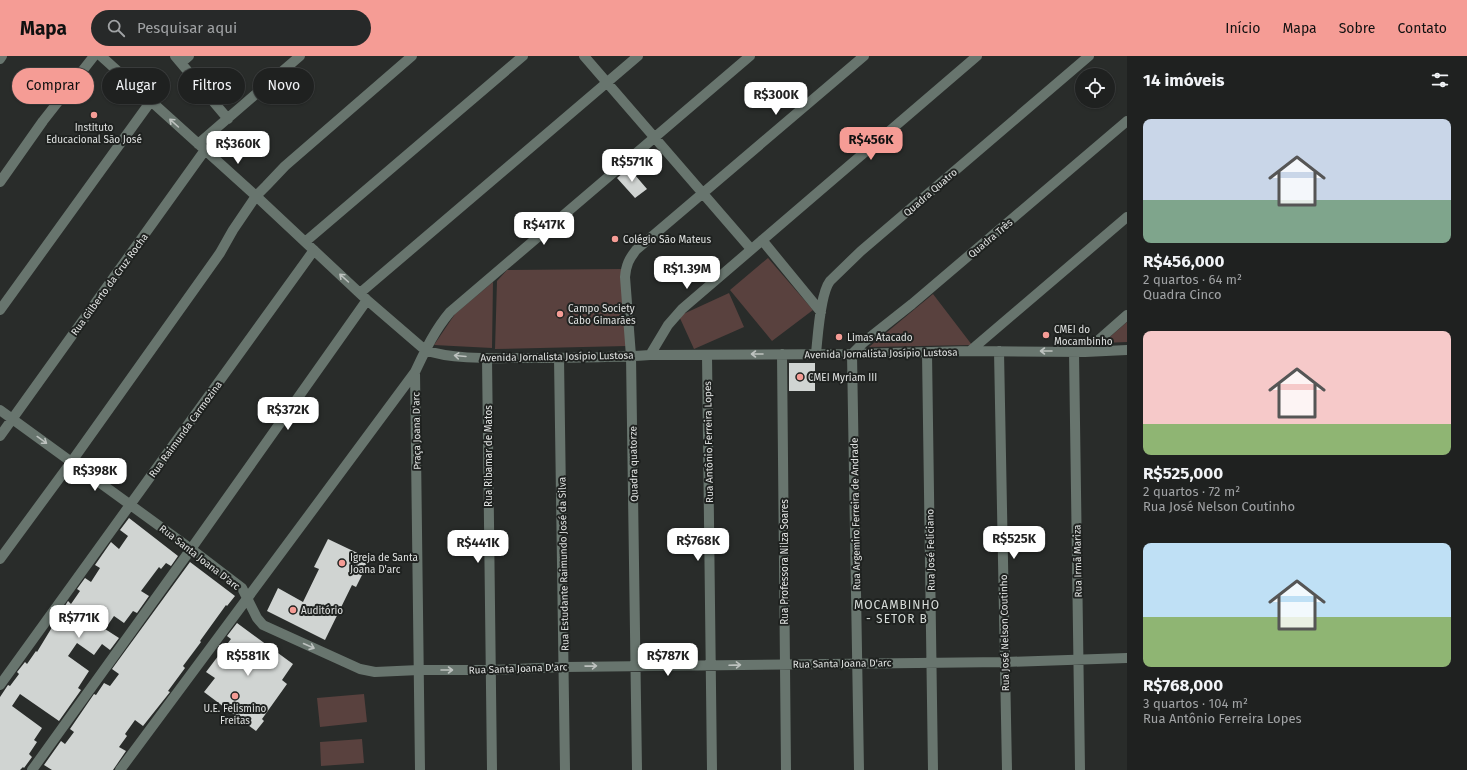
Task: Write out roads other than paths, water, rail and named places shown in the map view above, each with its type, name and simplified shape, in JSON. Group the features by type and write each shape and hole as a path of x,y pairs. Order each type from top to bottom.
{"street":[{"path":"0,182 43,121 94,56"},
{"name":"Avenida Jornalista Josípio Lustosa","path":"102,56 115,68"},
{"name":"Rua Gilberto da Cruz Rocha","path":"0,436 201,147 228,119 300,56"},
{"path":"0,559 72,462 220,253 233,230 256,196 285,166 412,56"},
{"path":"305,242 523,56"},
{"path":"584,56 751,249"},
{"path":"32,770 191,549 363,296 638,56"},
{"path":"415,372 439,325 450,312 750,56"},
{"name":"Quadra quatorze","path":"637,770 631,356 625,277 628,260 636,250 864,56"},
{"path":"650,354 668,325 682,309 977,56"},
{"name":"Quadra Quatro","path":"816,353 821,312 828,284 845,266 1089,56"},
{"path":"182,58 228,119"},
{"path":"0,310 149,104"},
{"name":"Avenida Jornalista Josípio Lustosa","path":"154,104 363,296 425,350 435,353 488,358 559,358 650,354 852,354 970,351 1085,352 1127,350"},
{"name":"Quadra Três","path":"852,354 864,342 912,304 1127,121"},
{"path":"970,351 1127,217"},
{"path":"762,240 821,312"},
{"name":"Rua Raimunda Carmozina","path":"0,685 314,250"},
{"path":"1085,352 1127,315"},
{"name":"Rua José Nelson Coutinho","path":"999,351 1007,770"},
{"name":"Rua Irmã Mariza","path":"1074,352 1080,770"},
{"name":"Rua José Feliciano","path":"927,353 933,770"},
{"name":"Rua Professora Nilza Soares","path":"782,354 786,770"},
{"name":"Rua Argemiro Ferreira de Andrade","path":"852,354 859,770"},
{"name":"Rua Antônio Ferreira Lopes","path":"707,355 712,770"},
{"name":"Rua Ribamar de Matos","path":"488,358 492,770"},
{"name":"Rua Estudante Raimundo José da Silva","path":"559,358 565,770"},
{"name":"Praça Joana D'arc","path":"120,770 415,372"},
{"name":"Praça Joana D'arc","path":"415,372 420,770"},
{"name":"Rua Santa Joana D'arc","path":"0,410 131,504 242,588 262,625 360,669 376,672 564,667 710,666 784,663 1004,662 1127,658"}],"place":[{"name":"Instituto Educacional São José","path":"94,115"},
{"name":"Colégio São Mateus","path":"615,239"},
{"name":"Campo Society Cabo Gimarães","path":"560,314"},
{"name":"CMEI do Mocambinho","path":"1046,335"},
{"name":"Limas Atacado","path":"839,337"},
{"name":"CMEI Myriam III","path":"800,377"},
{"name":"Igreja de Santa Joana D'arc","path":"342,563"},
{"name":"Auditório","path":"293,610"},
{"name":"U.E. Felismino Freitas","path":"235,696"}],"district":[{"name":"MOCAMBINHO - SETOR B","path":"897,612"}]}
